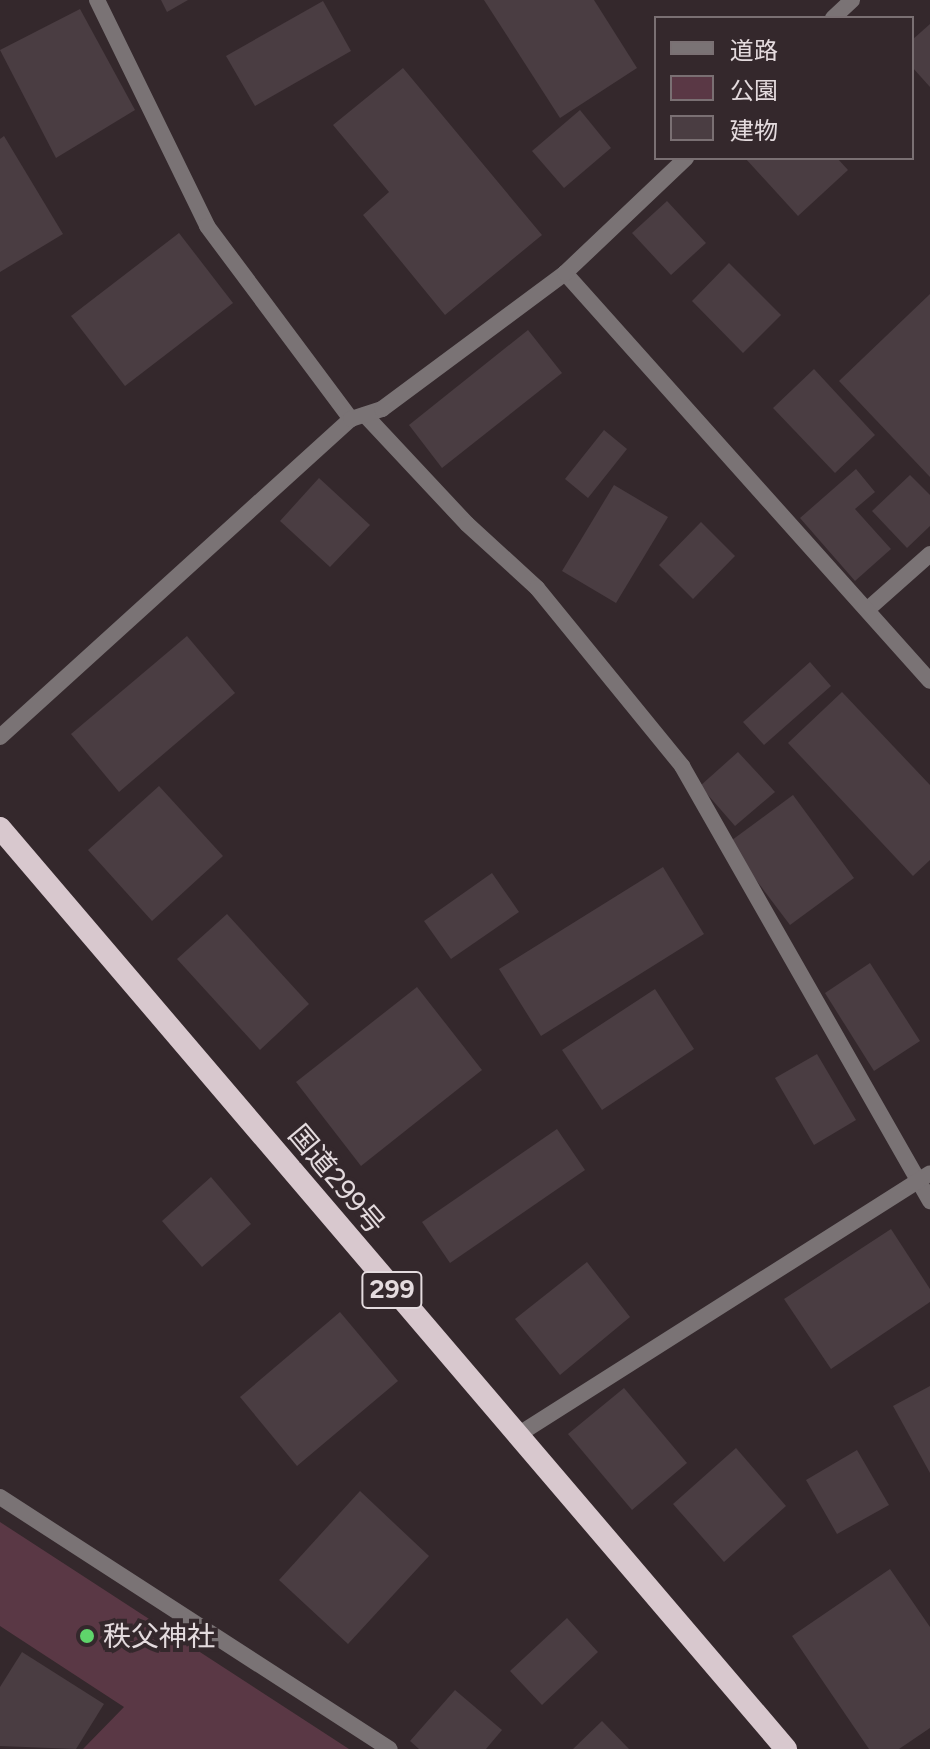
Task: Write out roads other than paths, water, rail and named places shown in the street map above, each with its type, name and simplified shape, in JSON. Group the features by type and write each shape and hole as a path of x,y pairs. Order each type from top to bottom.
{"highway":[{"name":"国道299号","path":"0,828 786,1749"}],"street":[{"path":"97,0 207,226 358,417 537,588 682,766 924,1176 930,1201"},
{"path":"835,16 852,0"},
{"path":"0,737 358,417 382,409 565,273 684,160"},
{"path":"565,273 930,681"},
{"path":"868,609 930,554"},
{"path":"516,1436 924,1176"},
{"path":"0,1497 390,1749"}],"place":[{"name":"秩父神社","path":"87,1636"}]}
